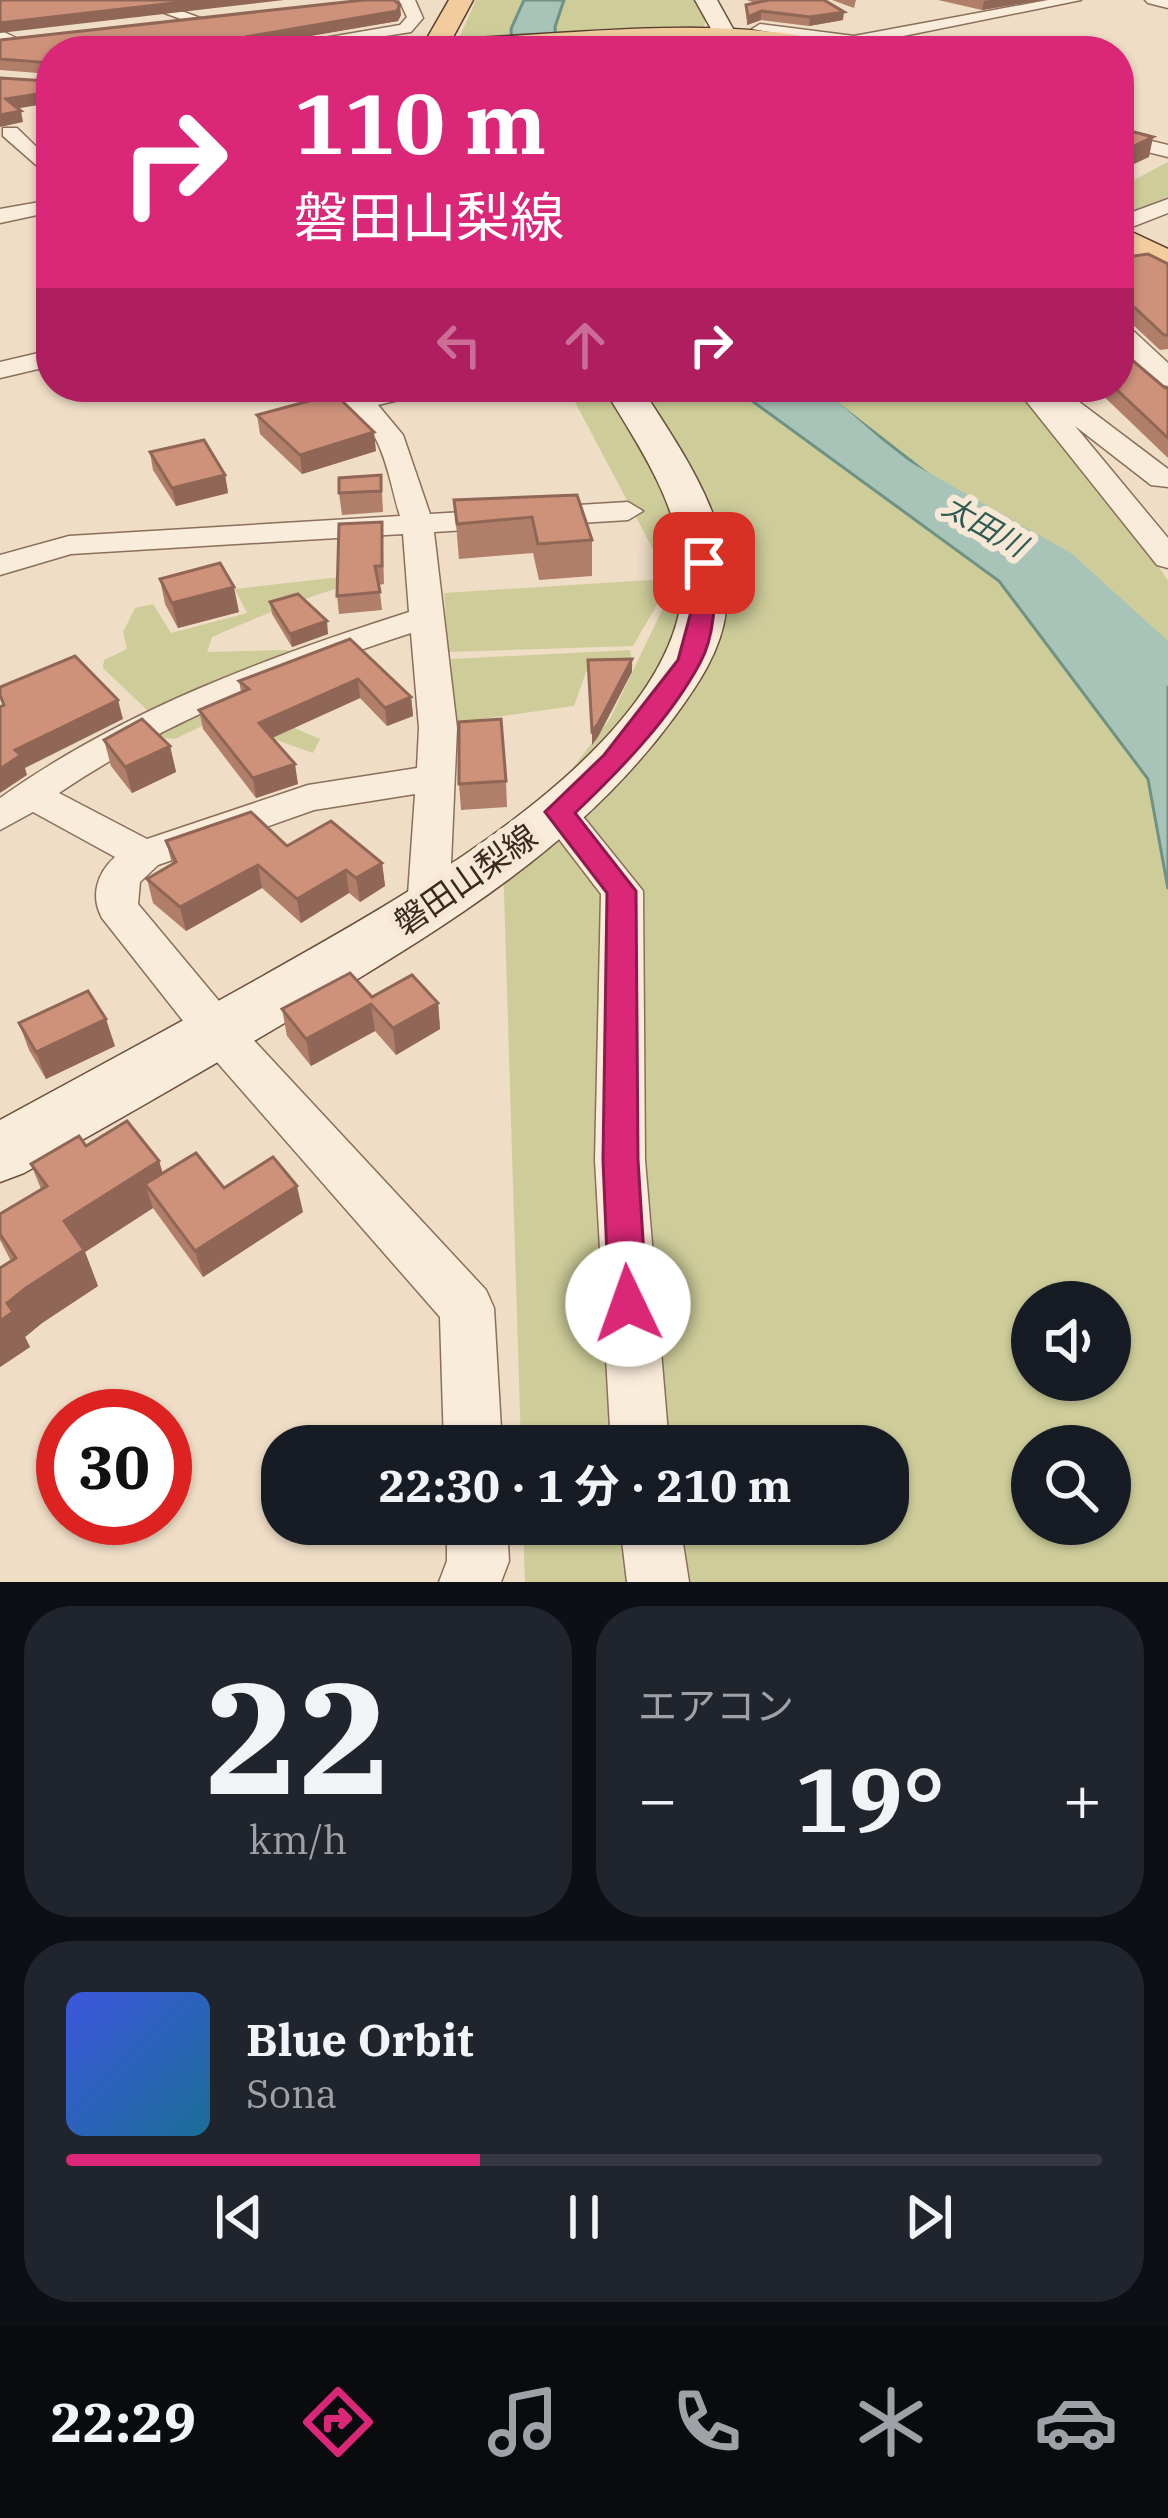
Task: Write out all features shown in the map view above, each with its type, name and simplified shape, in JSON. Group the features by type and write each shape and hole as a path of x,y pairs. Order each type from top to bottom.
{"main road":[{"path":"448,36 461,0"},
{"path":"706,0 715,36"},
{"name":"磐田山梨線","path":"0,1153 428,909 503,860 614,761 690,661 704,608 704,563 680,476 632,402"}],"street":[{"path":"137,0 197,36"},
{"path":"140,25 195,0"},
{"path":"353,36 405,28 415,18 407,0"},
{"path":"933,36 1073,0"},
{"path":"1153,0 1168,3"},
{"path":"161,15 217,16"},
{"path":"860,19 889,36"},
{"path":"760,29 815,36"},
{"path":"4,38 34,37"},
{"path":"14,131 36,155"},
{"path":"1134,143 1168,151"},
{"path":"1134,219 1168,205"},
{"path":"0,216 36,209"},
{"path":"1134,346 1168,378"},
{"path":"0,370 36,362"},
{"path":"326,402 354,402"},
{"path":"1040,402 1166,554"},
{"path":"1061,402 1161,479 1168,478"},
{"path":"350,403 367,409 389,435 417,522 438,728 428,909"},
{"path":"0,565 69,545 628,511"},
{"path":"15,805 204,694 427,617"},
{"path":"436,778 308,798 144,855 119,877 117,907 218,1032 467,1308 472,1425"},
{"path":"15,805 144,855"},
{"path":"559,812 622,891 620,1160 639,1425"},
{"path":"470,1582 478,1561 478,1545"},
{"path":"653,1545 658,1582"}],"shaded area":[{"path":"476,0 712,0 704,26 711,36 460,36"},
{"path":"1168,162 1168,197 1134,211 1134,180"},
{"path":"575,402 1039,402 1100,476 1168,581 1168,1582 525,1582 524,1545 909,1545 909,1425 520,1425 503,860 610,719 673,587"},
{"path":"358,575 364,581 212,637 207,652 284,650 323,656 276,720 320,739 313,753 260,734 231,712 175,739 152,737 148,711 103,668 104,660 127,649 123,632 135,608 153,604 171,633 247,613 235,589"},
{"path":"651,580 665,591 633,646 448,652 444,593"},
{"path":"630,650 633,667 586,672 574,706 454,723 451,659"}],"water":[{"path":"524,0 564,0 556,36 511,36"},
{"path":"754,402 835,402 1103,610 1168,677 1168,889 1148,779 999,581"}],"building":[{"path":"0,0 200,0 0,23"},
{"path":"364,0 394,0 400,5 397,11 252,36 36,36"},
{"path":"824,0 844,12 810,17 761,11 748,17 746,5"},
{"path":"36,36 36,62 0,59 0,40"},
{"path":"0,78 36,80 36,94 6,99 21,111 0,115"},
{"path":"1134,132 1153,137 1134,146"},
{"path":"1148,254 1168,264 1168,335 1135,308 1134,256"},
{"path":"1134,362 1168,388 1168,438 1130,402 1134,402"},
{"path":"305,402 343,402 374,432 300,455 257,415"},
{"path":"204,440 225,475 172,488 150,452"},
{"path":"381,475 381,491 339,493 339,478"},
{"path":"577,495 592,540 538,544 532,517 457,524 454,500"},
{"path":"382,522 382,566 375,566 380,592 337,596 339,524"},
{"path":"220,563 234,587 172,603 160,579"},
{"path":"298,594 327,621 290,634 270,602"},
{"path":"350,639 411,697 385,708 358,679 259,723 295,764 253,778 199,710 249,689 239,681"},
{"path":"75,656 118,700 15,750 21,755 0,769 0,707 4,705 0,687"},
{"path":"632,659 598,724 592,731 588,660"},
{"path":"142,719 170,746 125,767 104,740"},
{"path":"501,719 506,781 459,784 459,722"},
{"path":"251,812 287,846 331,821 382,863 356,878 346,870 297,899 258,865 180,907 147,879 176,862 166,841"},
{"path":"350,973 372,997 412,975 438,1003 393,1028 371,1004 306,1039 282,1009"},
{"path":"88,991 106,1019 36,1052 19,1023"},
{"path":"127,1121 159,1161 64,1221 84,1250 7,1303 13,1312 0,1321 0,1268 16,1258 0,1234 0,1214 47,1186 31,1164 79,1136 86,1146"},
{"path":"196,1153 224,1188 273,1157 297,1186 195,1251 145,1184"}],"waterway":[{"name":"太田川","path":"813,402 885,467 1053,564 1168,670"}],"route":[{"path":"628,1304 620,1160 622,891 559,812 614,761 690,661 704,608 704,563"}]}
